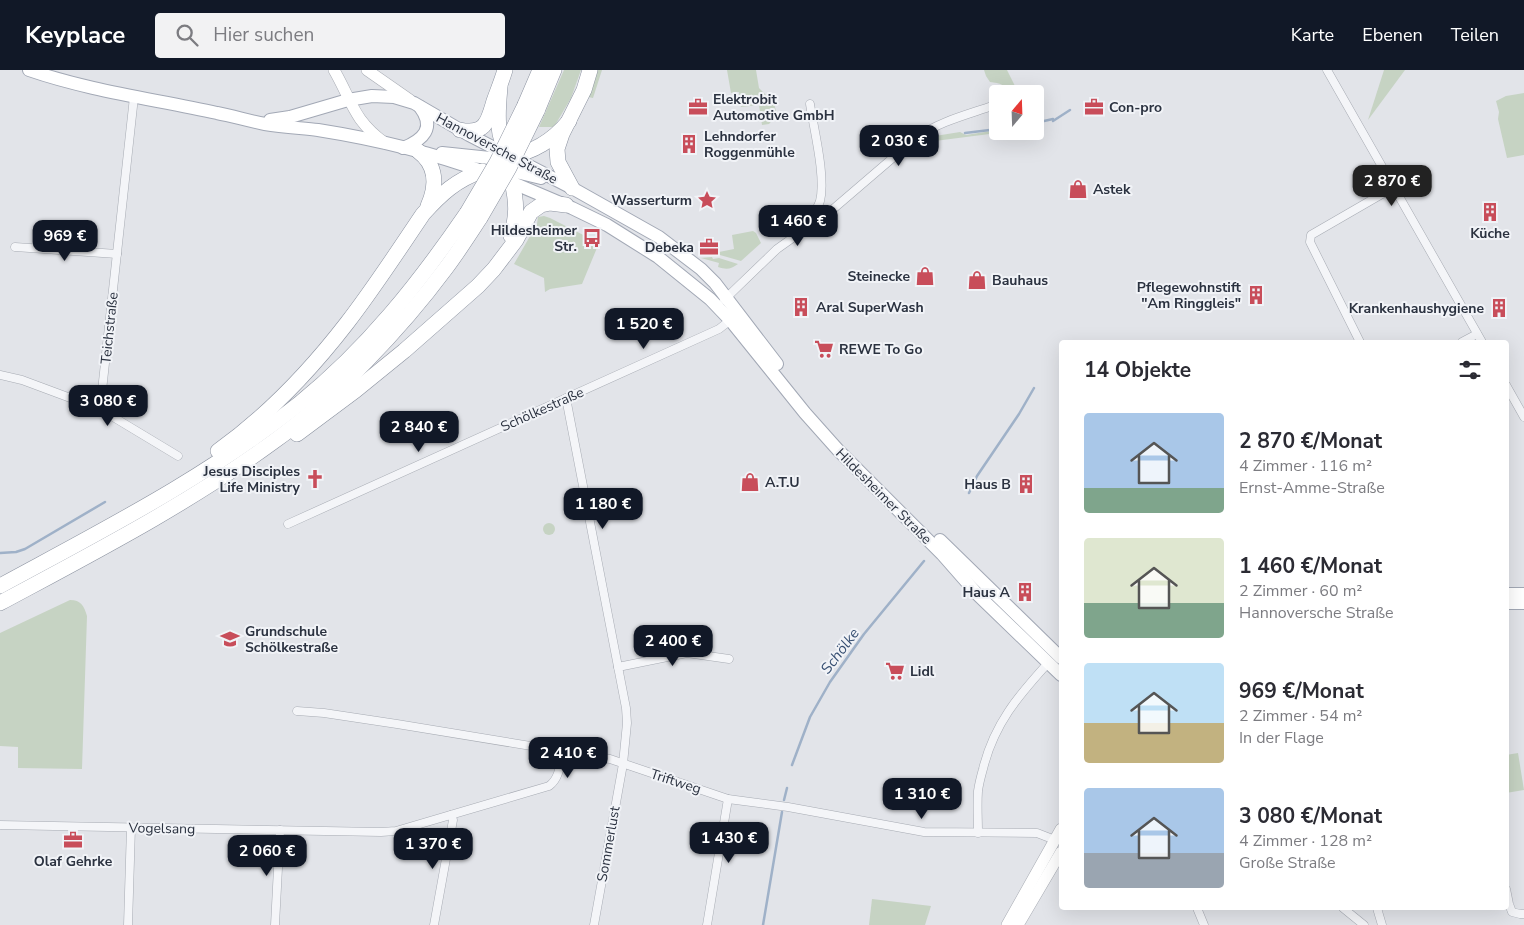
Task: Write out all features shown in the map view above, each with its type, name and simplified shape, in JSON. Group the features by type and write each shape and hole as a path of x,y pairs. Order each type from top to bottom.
{"highway":[{"path":"464,132 483,127 489,118 505,70"},
{"path":"0,586 155,502 195,477 260,434 326,380 411,291 473,216 509,168 531,108 540,70"},
{"path":"531,108 554,70"},
{"path":"572,188 561,170 557,157 559,141 584,90 590,70"},
{"path":"274,441 300,433 356,390 443,318 494,269 510,241 516,215 511,170 498,129 500,87"},
{"path":"511,170 526,152 545,143 569,121"},
{"path":"155,502 164,488 226,445 260,417 314,363 348,321 423,214 433,193 434,177 429,164 421,152"},
{"path":"423,214 449,188 466,177 482,171"},
{"path":"501,258 516,240 531,212 542,205 560,202"},
{"path":"0,603 174,507 225,476 274,441 324,400 398,327 446,268 473,216"}],"main road":[{"name":"Hannoversche Straße","path":"29,70 79,86 265,124 324,131 387,144 421,152 482,171 511,170 572,188 659,237 704,272 722,302"},
{"path":"334,70 354,111 365,126 387,144"},
{"path":"367,70 416,104 426,117 426,130 420,140 403,148"},
{"name":"Hannoversche Straße","path":"238,118 279,119 348,100 382,95 416,104 464,132 511,170 560,202 602,223 648,250 722,302"},
{"path":"464,132 492,158 511,170 572,188"},
{"path":"421,152 492,158"},
{"name":"Hildesheimer Straße","path":"722,302 846,446 1059,656"},
{"name":"Hildesheimer Straße","path":"735,317 805,413 845,458 942,554 978,595 1059,673"},
{"path":"1509,594 1524,594"},
{"path":"1509,603 1524,603"},
{"path":"1007,925 1059,833"},
{"path":"1018,925 1059,855"}],"street":[{"path":"1326,70 1481,340"},
{"name":"Teichstraße","path":"100,409 134,97"},
{"path":"806,228 819,203 821,190 821,174 810,104"},
{"path":"722,302 776,249 832,210 925,131 950,120 989,107"},
{"path":"1359,340 1310,242 1310,237 1394,187"},
{"path":"14,247 117,254"},
{"name":"Schölkestraße","path":"288,524 719,329 735,317"},
{"path":"1466,340 1477,334"},
{"path":"0,375 22,380 100,409 178,456"},
{"path":"1509,390 1524,417"},
{"name":"Sommerlust","path":"566,398 626,708 623,764 594,925"},
{"path":"618,667 687,653 729,659"},
{"path":"978,833 978,790 986,755 997,729 1010,707 1049,662"},
{"name":"Triftweg","path":"297,710 610,759 728,799 788,807 924,832 1037,833 1055,840"},
{"name":"Vogelsang","path":"0,825 396,831 548,786 558,776 562,751"},
{"path":"707,925 728,799"},
{"path":"434,925 453,820 451,815"},
{"path":"128,925 131,827"},
{"path":"275,925 280,830"},
{"path":"1509,904 1512,912 1524,914"},
{"path":"1198,910 1204,925"},
{"path":"1346,910 1364,925"},
{"path":"1378,910 1382,925"}],"green space":[{"path":"564,70 581,70 571,98 554,127 539,127"},
{"path":"597,70 602,70 593,98 588,97"},
{"path":"727,70 756,70 759,88 774,103 777,115 769,124 762,125 759,105 741,107 739,92 731,93"},
{"path":"984,70 1007,70 1014,85 1002,85 990,82"},
{"path":"1384,70 1405,70 1368,120"},
{"path":"1524,93 1524,155 1507,158 1496,101 1506,96"},
{"path":"989,131 989,134 927,142 935,136 960,132 966,135"},
{"path":"544,216 599,243 582,284 550,289 545,292 544,278 514,264 537,224 538,217"},
{"path":"753,231 761,243 741,261 720,255 719,252 734,249 732,235"},
{"path":"712,257 713,259 719,258 738,264 726,269 718,267 719,263 701,258"},
{"path":"551,523 554,524 554,534 547,535 544,534 543,527 544,524"},
{"path":"70,600 82,604 87,616 82,769 18,768 18,747 0,746 0,633"},
{"path":"1518,753 1524,790 1509,792 1509,754"},
{"path":"872,899 931,906 925,925 869,925"}],"waterway":[{"name":"Schölke","path":"1053,121 1070,110"},
{"path":"1044,121 1053,119"},
{"path":"965,133 989,130"},
{"name":"Schölke","path":"969,493 977,476 1019,414 1034,388"},
{"path":"0,553 16,552 25,549 105,502"},
{"name":"Schölke","path":"792,765 810,717 830,682 864,634 924,561"},
{"name":"Schölke","path":"784,800 787,788"},
{"name":"Schölke","path":"763,925 782,812"}],"place":[{"name":"Elektrobit Automotive GmbH","path":"698,107"},
{"name":"Con-pro","path":"1094,107"},
{"name":"Lehndorfer Roggenmühle","path":"689,144"},
{"name":"Astek","path":"1078,189"},
{"name":"Wasserturm","path":"707,200"},
{"name":"Küche","path":"1490,212"},
{"name":"Hildesheimer Str.","path":"592,238"},
{"name":"Debeka","path":"709,247"},
{"name":"Steinecke","path":"925,276"},
{"name":"Bauhaus","path":"977,280"},
{"name":"Pflegewohnstift \"Am Ringgleis\"","path":"1256,295"},
{"name":"Aral SuperWash","path":"801,307"},
{"name":"Krankenhaushygiene","path":"1499,308"},
{"name":"REWE To Go","path":"824,349"},
{"name":"Jesus Disciples Life Ministry","path":"315,479"},
{"name":"A.T.U","path":"750,482"},
{"name":"Haus B","path":"1026,484"},
{"name":"Haus A","path":"1025,592"},
{"name":"Grundschule Schölkestraße","path":"230,639"},
{"name":"Lidl","path":"895,671"},
{"name":"Olaf Gehrke","path":"73,840"}]}
